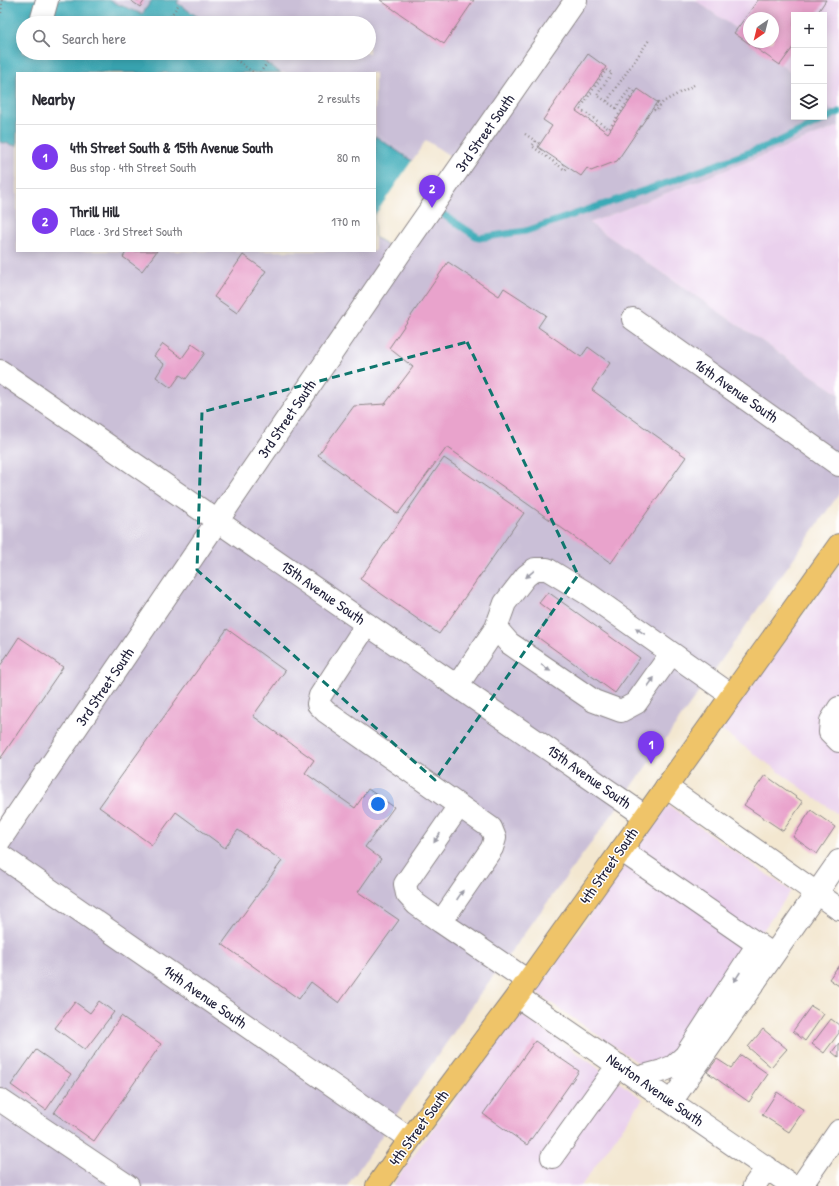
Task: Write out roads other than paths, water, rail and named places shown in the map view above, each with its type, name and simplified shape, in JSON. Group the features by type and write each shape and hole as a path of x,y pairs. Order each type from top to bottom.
{"main road":[{"name":"4th Street South","path":"377,1186 522,988 731,696 837,552"}],"street":[{"name":"3rd Street South","path":"0,840 400,253 576,0"},
{"name":"16th Avenue South","path":"633,319 839,465"},
{"name":"15th Avenue South","path":"0,371 645,816"},
{"path":"457,686 496,628 505,603 526,576 536,569 547,569 588,594 731,696"},
{"path":"367,624 320,696 318,704 326,712 491,828 495,838 492,848 441,922"},
{"path":"496,628 509,643 594,701 621,711 636,703 671,654"},
{"path":"839,708 830,721 830,732 839,741"},
{"path":"666,787 839,909"},
{"name":"Newton Avenue South","path":"458,806 405,884 406,894 416,904 441,922 618,1065 793,1186"},
{"path":"621,850 766,949"},
{"name":"14th Avenue South","path":"0,855 410,1139"},
{"path":"636,1078 674,1066 685,1056 766,949 816,893 839,861"},
{"path":"672,1102 766,949"},
{"path":"552,1158 618,1065"},
{"path":"0,1100 128,1186"},
{"path":"801,1186 839,1131"},
{"path":"754,1186 767,1167"}],"water":[{"path":"0,0 108,0 142,14 152,0 179,0 177,3 196,16 16,16 16,60 262,60 280,72 16,72 16,146 0,142"},
{"path":"376,137 448,185 400,253 376,238"}],"waterway":[{"path":"433,208 479,238 526,231 672,181 778,142 839,112"}],"place":[{"name":"Thrill Hill","path":"432,208"},
{"name":"4th Street South & 15th Avenue South","path":"651,764"}]}
